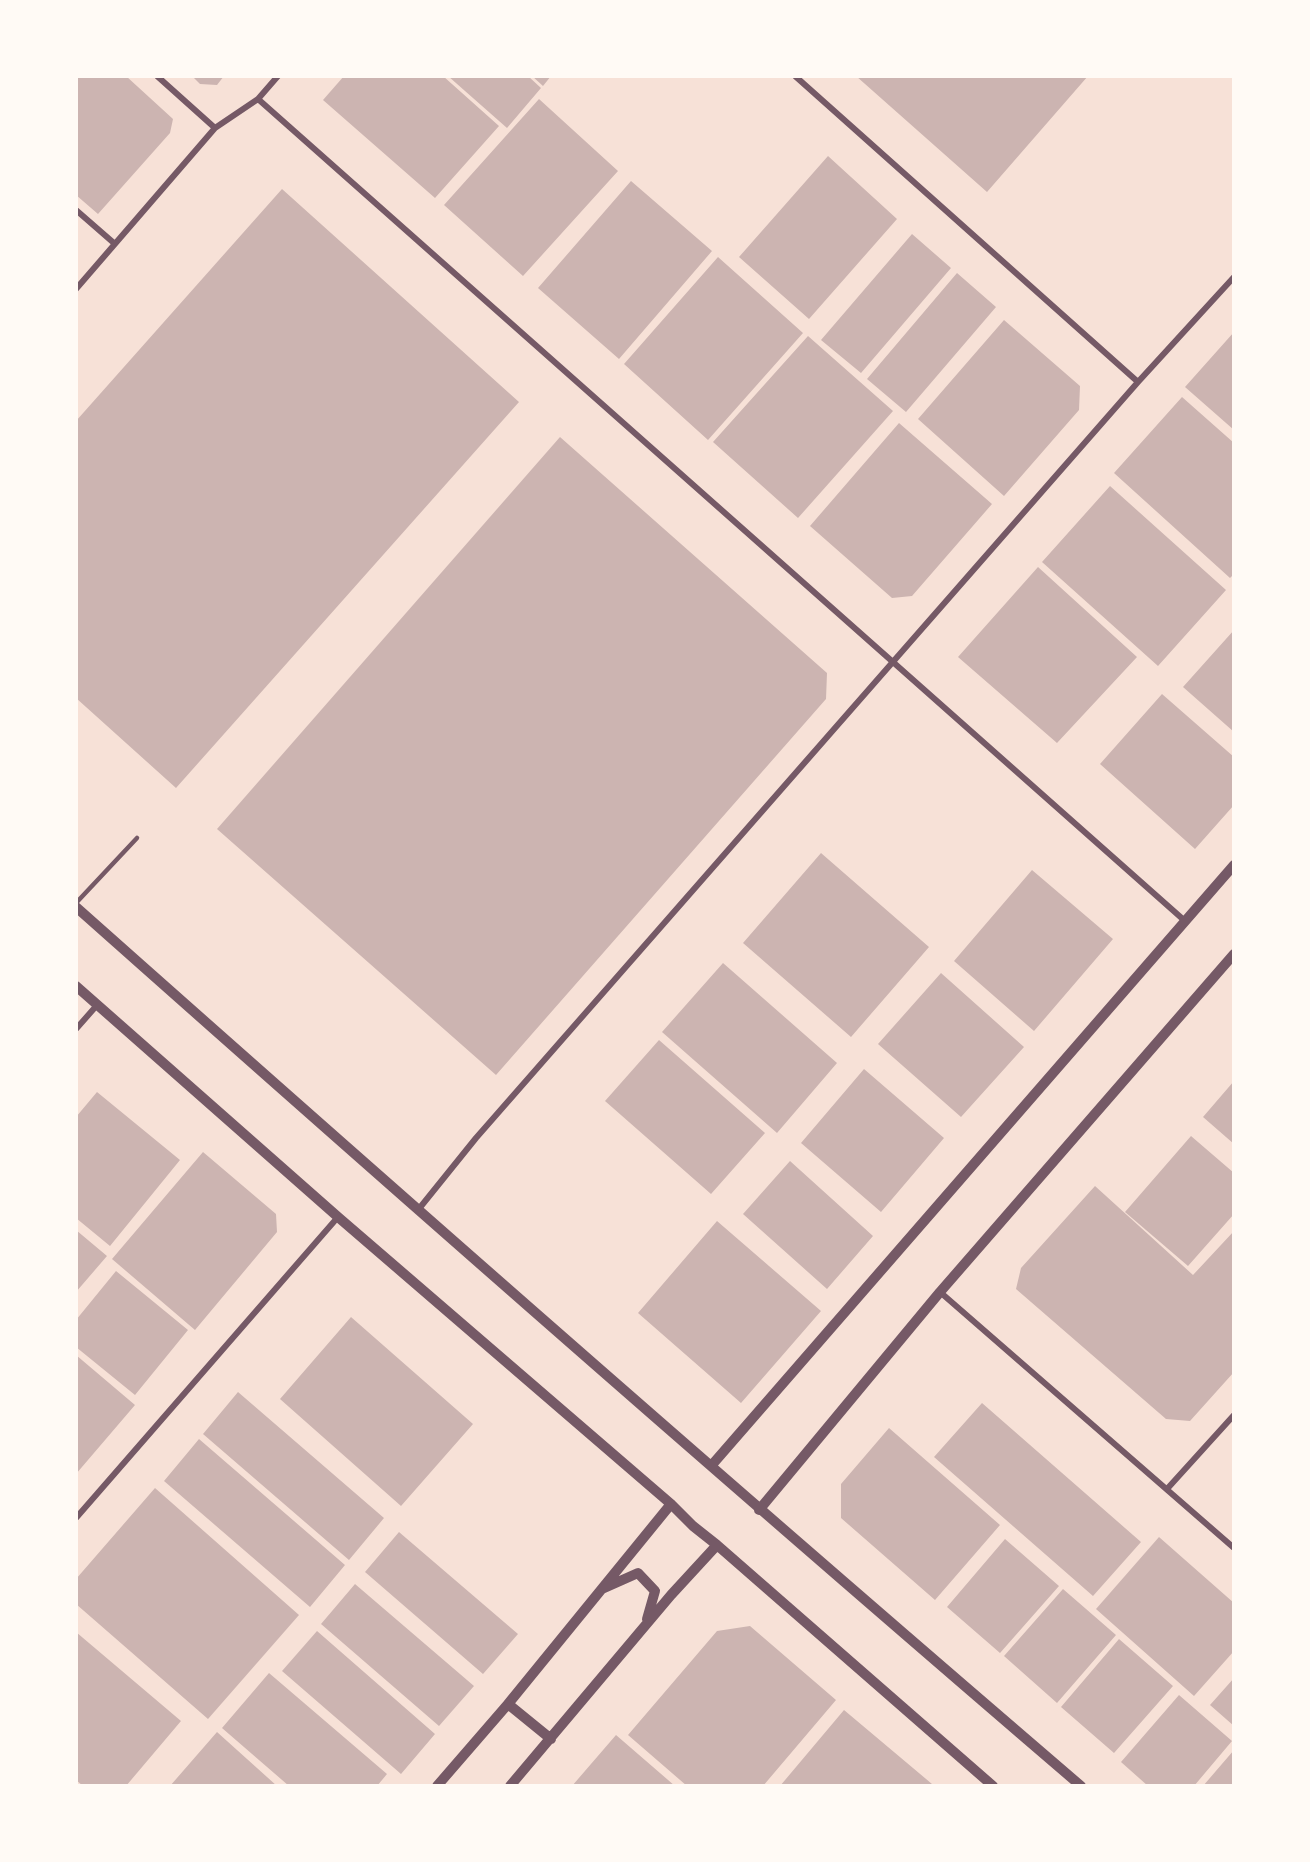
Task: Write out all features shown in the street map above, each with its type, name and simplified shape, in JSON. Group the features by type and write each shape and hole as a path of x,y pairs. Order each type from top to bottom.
{"street":[{"path":"158,76 215,128"},
{"path":"76,289 215,128 258,99 278,76"},
{"path":"795,76 1138,382"},
{"path":"258,99 1185,921"},
{"path":"76,210 115,244"},
{"path":"418,1211 476,1138 1138,382 1233,277"},
{"path":"711,1466 1233,865"},
{"path":"76,905 418,1211 759,1510 1082,1785"},
{"path":"759,1510 940,1292 1233,954"},
{"path":"76,986 671,1504 693,1526 993,1785"},
{"path":"76,1029 98,1004"},
{"path":"76,1518 338,1216"},
{"path":"940,1292 1233,1548"},
{"path":"1167,1489 1233,1415"},
{"path":"437,1785 508,1704 671,1504"},
{"path":"510,1785 645,1625 717,1545"},
{"path":"601,1589 638,1573 655,1592 645,1625"},
{"path":"508,1704 551,1739"}],"lane":[{"path":"76,905 137,838"}],"building":[{"path":"76,76 126,76 173,119 170,133 98,214 76,195"},
{"path":"192,76 224,76 217,85 200,84"},
{"path":"344,76 443,76 499,126 435,198 323,100"},
{"path":"448,76 528,76 541,88 507,128"},
{"path":"532,76 551,76 543,86"},
{"path":"856,76 1088,76 987,192"},
{"path":"539,99 618,171 523,276 444,205"},
{"path":"828,156 897,219 809,319 739,257"},
{"path":"631,181 712,251 619,359 538,288"},
{"path":"282,189 519,402 176,788 76,698 76,421"},
{"path":"912,234 951,268 861,373 821,340"},
{"path":"718,257 803,333 708,440 624,364"},
{"path":"957,273 996,307 906,412 867,379"},
{"path":"1004,320 1080,386 1079,410 1004,496 918,419"},
{"path":"1234,332 1234,430 1185,387"},
{"path":"808,336 893,411 798,518 713,442"},
{"path":"1182,397 1234,443 1234,574 1230,578 1114,473"},
{"path":"899,423 992,504 912,596 892,598 810,526"},
{"path":"560,437 827,673 826,699 496,1075 217,829"},
{"path":"1110,486 1226,590 1158,666 1042,562"},
{"path":"1038,567 1137,657 1057,743 958,657"},
{"path":"1234,630 1234,732 1183,687"},
{"path":"1162,694 1234,757 1234,805 1195,849 1100,764"},
{"path":"821,853 929,947 851,1037 743,943"},
{"path":"1032,870 1113,939 1034,1031 954,961"},
{"path":"723,963 837,1063 777,1133 662,1032"},
{"path":"941,973 1024,1047 961,1117 878,1044"},
{"path":"659,1040 765,1133 711,1194 605,1101"},
{"path":"864,1069 944,1138 881,1212 801,1143"},
{"path":"1234,1081 1234,1144 1203,1117"},
{"path":"97,1092 180,1160 110,1246 76,1218 76,1117"},
{"path":"1191,1136 1234,1173 1234,1214 1188,1266 1125,1212"},
{"path":"203,1152 276,1214 277,1232 195,1330 112,1259"},
{"path":"790,1161 873,1236 827,1289 743,1214"},
{"path":"1095,1186 1193,1275 1234,1231 1234,1372 1190,1421 1166,1419 1016,1289 1021,1268"},
{"path":"717,1221 821,1311 741,1403 638,1313"},
{"path":"76,1230 107,1256 76,1292"},
{"path":"116,1271 188,1330 135,1395 76,1347 76,1320"},
{"path":"351,1317 473,1424 401,1506 280,1399"},
{"path":"76,1355 135,1405 76,1474"},
{"path":"238,1392 384,1518 349,1560 203,1434"},
{"path":"982,1403 1141,1542 1093,1596 934,1457"},
{"path":"889,1428 1000,1525 935,1600 841,1518 841,1484"},
{"path":"199,1439 345,1565 310,1607 164,1481"},
{"path":"155,1488 299,1615 208,1719 76,1604 76,1579"},
{"path":"399,1532 518,1634 483,1674 365,1572"},
{"path":"1159,1537 1234,1603 1234,1651 1194,1696 1096,1609"},
{"path":"1005,1539 1059,1586 1000,1653 947,1607"},
{"path":"355,1584 474,1686 439,1726 321,1624"},
{"path":"1063,1589 1116,1635 1057,1703 1004,1656"},
{"path":"750,1626 836,1700 763,1786 687,1786 628,1735 717,1631"},
{"path":"317,1631 435,1734 401,1774 282,1671"},
{"path":"76,1632 181,1721 126,1786 83,1786 76,1780"},
{"path":"1119,1639 1173,1686 1114,1753 1061,1707"},
{"path":"269,1673 387,1774 377,1786 289,1786 222,1728"},
{"path":"1234,1678 1234,1726 1210,1705"},
{"path":"1179,1695 1232,1741 1194,1786 1148,1786 1121,1762"},
{"path":"844,1710 932,1784 930,1786 780,1786"},
{"path":"217,1732 277,1786 170,1786"},
{"path":"616,1735 675,1786 572,1786"},
{"path":"1234,1750 1234,1786 1203,1786"}]}
